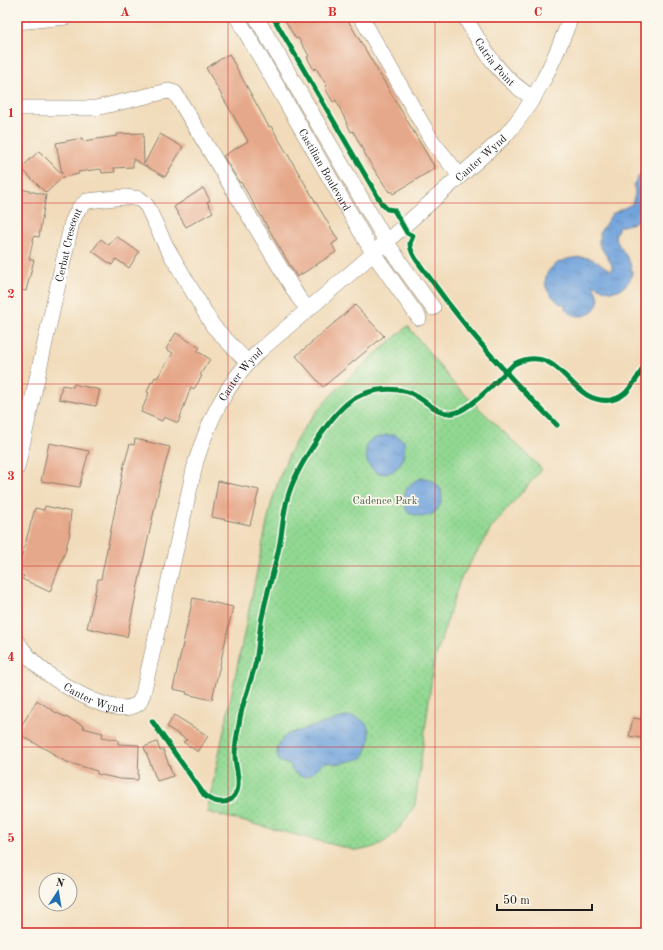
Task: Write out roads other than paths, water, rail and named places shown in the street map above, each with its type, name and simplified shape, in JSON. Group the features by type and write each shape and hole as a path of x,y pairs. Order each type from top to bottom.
{"street":[{"path":"17,22 66,17"},
{"name":"Castilian Boulevard","path":"236,17 373,253 419,318"},
{"name":"Castilian Boulevard","path":"256,17 386,241 433,308"},
{"path":"361,17 432,141 460,176"},
{"name":"Catria Point","path":"464,17 486,52 501,72 510,82 534,98"},
{"name":"Canter Wynd","path":"17,642 35,663 47,674 83,695 120,708 135,706 139,703 143,694 202,443 215,409 224,393 248,362 307,308 373,253 504,137 534,98 555,59 571,17"},
{"path":"17,108 96,108 168,91 175,93 298,297 307,308"},
{"name":"Cerbat Crescent","path":"17,468 72,222 79,208 87,201 133,197 144,203 166,246 213,326 248,362"}],"water":[{"path":"646,164 646,214 634,223 619,227 615,236 632,268 632,274 629,281 622,288 614,291 600,288 593,284 599,298 594,309 590,313 581,316 570,313 565,309 565,304 560,304 547,289 546,279 548,272 553,266 560,262 577,257 592,259 611,271 612,270 612,265 599,244 600,232 612,214 632,204 635,194 634,184"},
{"path":"387,435 396,435 404,441 404,455 399,465 393,471 384,474 376,472 370,466 366,457 367,443 375,438"},
{"path":"422,478 430,480 436,484 442,495 439,508 434,513 427,516 408,513 404,501 404,496 408,487 416,480"},
{"path":"348,716 363,721 367,725 369,731 369,744 362,758 339,764 325,762 313,773 306,776 298,775 292,770 290,765 279,761 277,753 278,746 288,734"}],"park label":[{"name":"Cadence Park","path":"385,500"}]}
